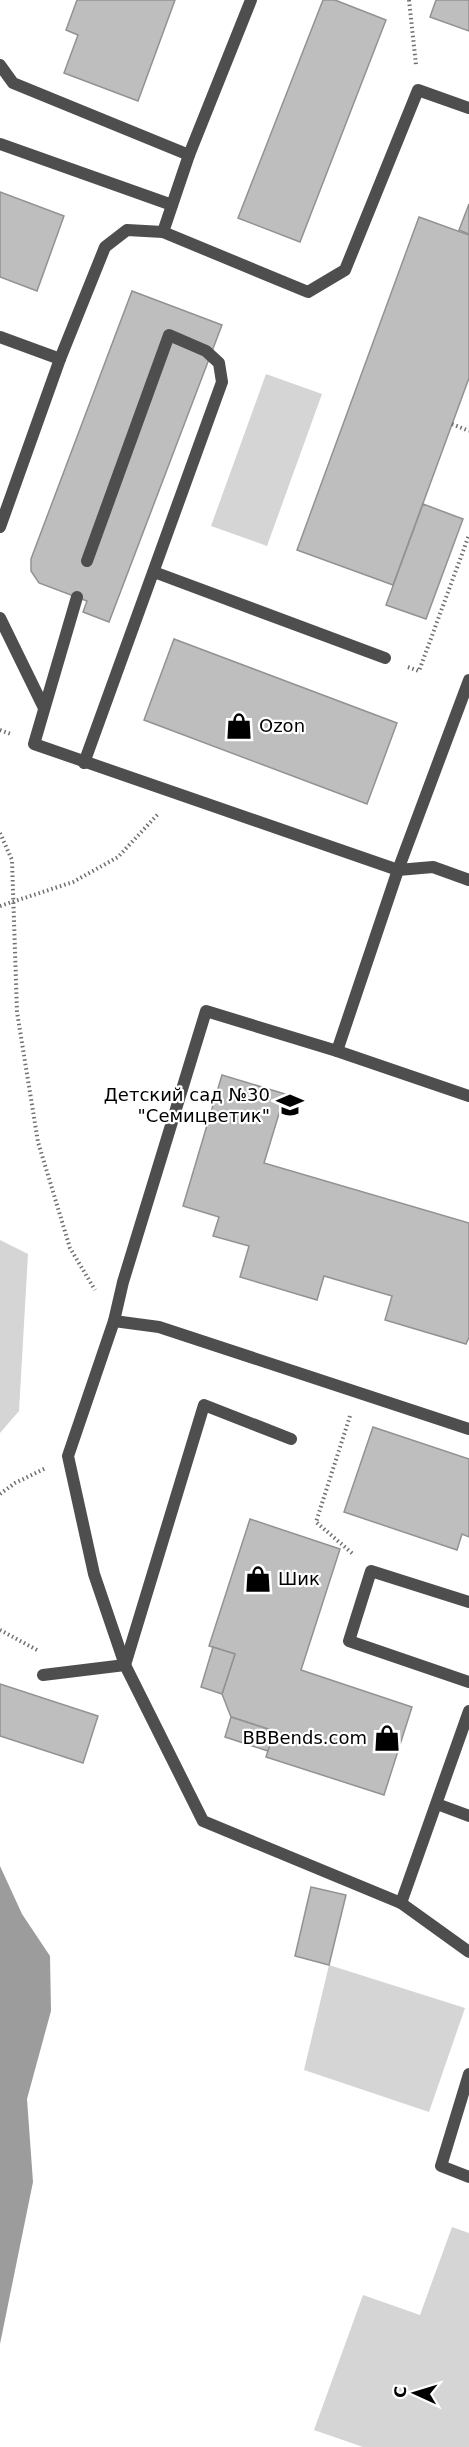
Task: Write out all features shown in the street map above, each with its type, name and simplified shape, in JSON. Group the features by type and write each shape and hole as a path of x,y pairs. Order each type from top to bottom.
{"lane":[{"path":"163,232 189,155 251,0"},
{"path":"0,64 14,83 189,155"},
{"path":"0,527 60,359 105,247 127,230 163,232 308,292 345,270 418,90 469,108"},
{"path":"0,144 172,205"},
{"path":"84,763 222,382 219,363 206,351 169,335 87,561"},
{"path":"0,337 60,359"},
{"path":"154,572 385,658"},
{"path":"77,597 34,744 398,870 433,867 469,880"},
{"path":"0,618 44,708"},
{"path":"337,1051 398,870 469,680"},
{"path":"469,1096 337,1051 206,1011 123,1281 114,1321 68,1456 94,1574 125,1665 203,1821 401,1903 469,1952"},
{"path":"114,1321 159,1327 469,1429"},
{"path":"125,1665 204,1405 291,1439"},
{"path":"469,1602 371,1571 349,1641 469,1682"},
{"path":"43,1675 125,1665"},
{"path":"401,1903 469,1711"},
{"path":"437,1804 469,1816"},
{"path":"469,2074 441,2166 469,2177"}],"path":[{"path":"409,0 418,90"},
{"path":"452,424 469,431"},
{"path":"419,671 469,535"},
{"path":"0,906 73,882 118,857 156,819 171,792"},
{"path":"0,833 12,860 17,1012 38,1142 70,1248 114,1321"},
{"path":"357,1392 316,1522 371,1571"},
{"path":"0,1494 15,1483 68,1456"}],"shaded area":[{"path":"266,374 322,394 267,546 211,526"},
{"path":"0,1240 28,1254 19,1411 0,1433"},
{"path":"0,1866 22,1914 50,1956 51,2011 27,2099 33,2182 0,2344"},
{"path":"329,1965 465,2008 429,2112 304,2070"},
{"path":"452,2227 469,2233 469,2447 363,2447 314,2430 363,2295 420,2315"}],"building":[{"path":"77,0 175,0 138,101 64,73 78,35 66,30"},
{"path":"323,0 335,0 386,20 300,242 238,218"},
{"path":"436,0 469,0 469,31 430,17"},
{"path":"0,192 64,216 37,291 0,277"},
{"path":"469,204 469,234 459,230"},
{"path":"419,217 469,235 469,378 393,585 297,550"},
{"path":"132,291 222,325 109,622 83,612 87,601 39,583 31,571 31,559"},
{"path":"423,504 463,519 426,619 386,605"},
{"path":"174,639 397,723 367,804 144,720"},
{"path":"222,1075 285,1094 264,1163 469,1223 469,1337 466,1344 385,1320 392,1296 324,1276 317,1300 240,1277 249,1246 213,1236 219,1217 183,1206"},
{"path":"373,1427 469,1459 469,1537 462,1534 457,1550 344,1512"},
{"path":"250,1519 340,1549 301,1670 412,1707 384,1795 266,1757 274,1731 231,1717 222,1694 235,1654 209,1646"},
{"path":"213,1647 235,1654 222,1694 201,1687"},
{"path":"0,1684 98,1716 83,1763 0,1736"},
{"path":"231,1717 274,1731 268,1751 225,1737"},
{"path":"311,1887 346,1895 329,1965 295,1956"}],"place":[{"name":"Ozon","path":"239,726"},
{"name":"Детский сад №30 \"Семицветик\"","path":"290,1105"},
{"name":"Шик","path":"258,1579"},
{"name":"BBBends.com","path":"387,1738"}]}
